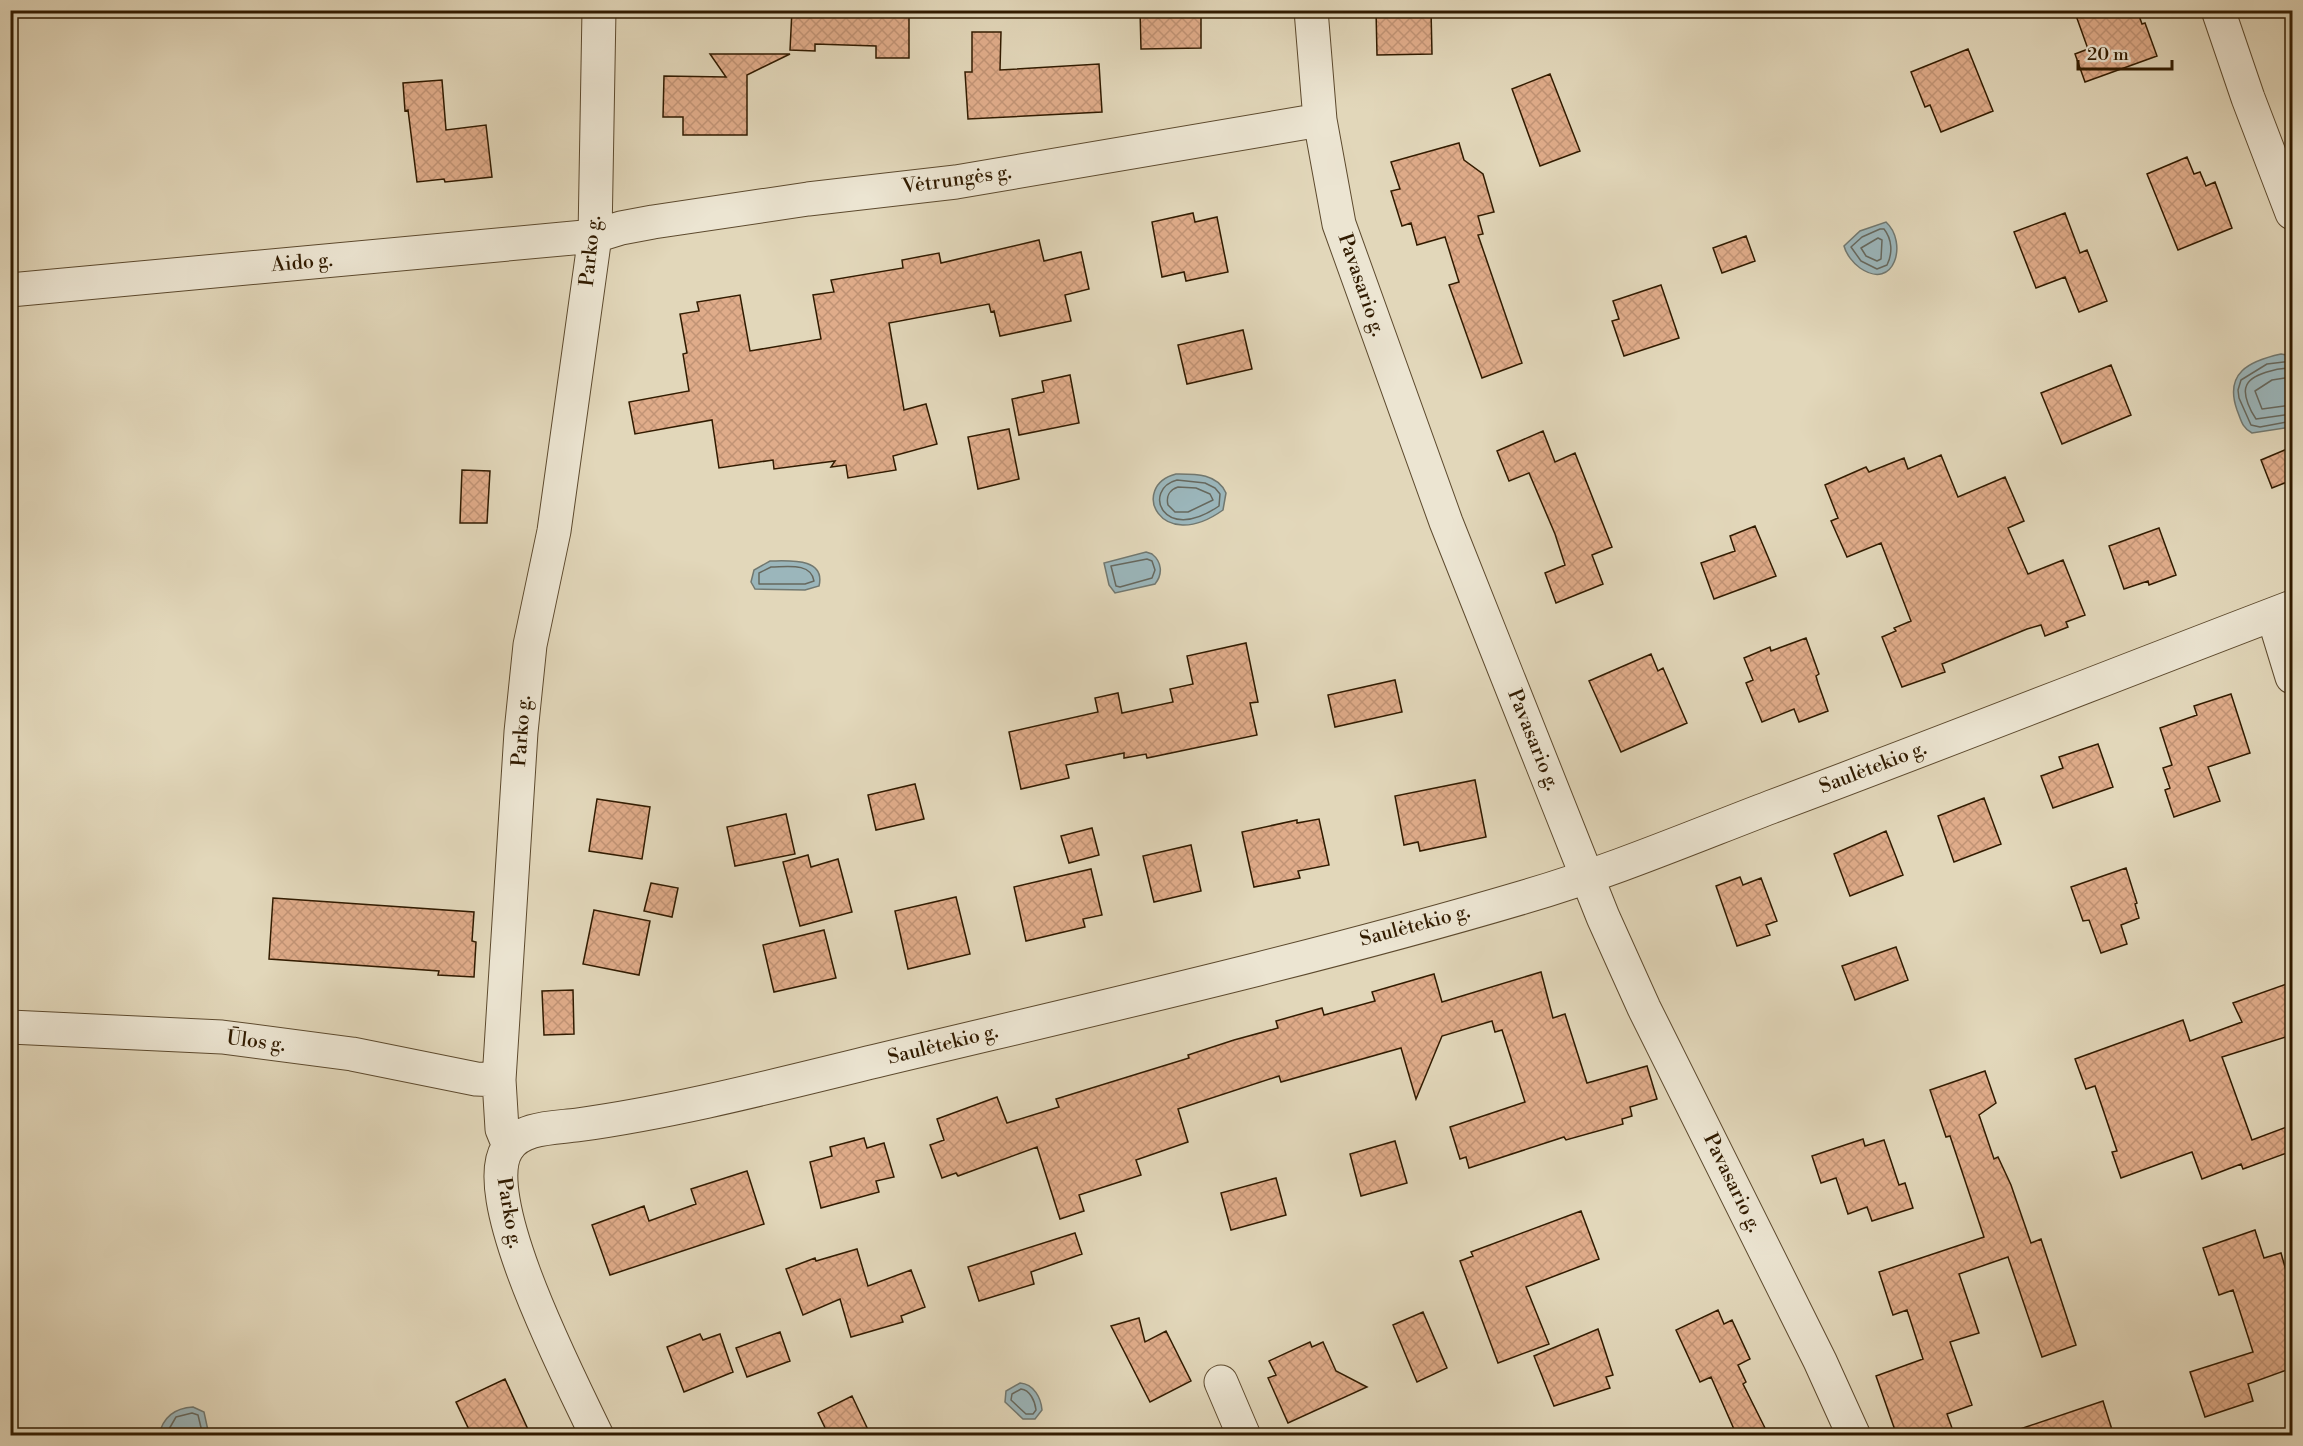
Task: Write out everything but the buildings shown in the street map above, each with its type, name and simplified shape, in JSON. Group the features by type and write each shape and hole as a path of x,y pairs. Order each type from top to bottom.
{"street":[{"name":"Parko g.","path":"597,1436 516,1254 507,1220 501,1168 508,1146 502,1129 499,1080 530,645 554,531 594,236 599,10"},
{"name":"Pavasario g.","path":"1311,10 1320,120 1339,224 1446,522 1585,876 1644,1008 1820,1361 1854,1436"},
{"path":"2218,10 2248,98 2292,213"},
{"name":"Vėtrungės g.","path":"594,236 653,222 808,199 956,182 1320,120"},
{"name":"Aido g.","path":"10,290 594,236"},
{"path":"2283,611 2292,677"},
{"name":"Saulėtekio g.","path":"508,1146 521,1136 542,1130 661,1113 1269,965 1525,897 2283,611"},
{"name":"Ūlos g.","path":"10,1027 222,1037 352,1054 476,1079 499,1080"},
{"path":"1221,1382 1244,1436"}],"water":[{"path":"1886,222 1893,231 1897,252 1889,269 1882,274 1872,274 1855,264 1844,246 1860,231"},
{"path":"2281,354 2292,356 2292,427 2252,433 2244,426 2237,410 2234,387 2237,378 2242,371 2259,360"},
{"path":"1176,474 1204,476 1217,482 1226,493 1223,510 1201,522 1182,525 1168,522 1158,513 1154,503 1155,491 1162,481"},
{"path":"1146,552 1152,554 1159,564 1160,572 1155,584 1115,593 1109,585 1104,563"},
{"path":"770,561 795,561 811,565 820,577 819,586 805,590 755,589 751,582 754,570"},
{"path":"1020,1383 1029,1386 1038,1396 1042,1410 1035,1419 1023,1419 1005,1402 1006,1391"},
{"path":"193,1407 204,1412 209,1435 159,1435 167,1418 181,1409"}]}
